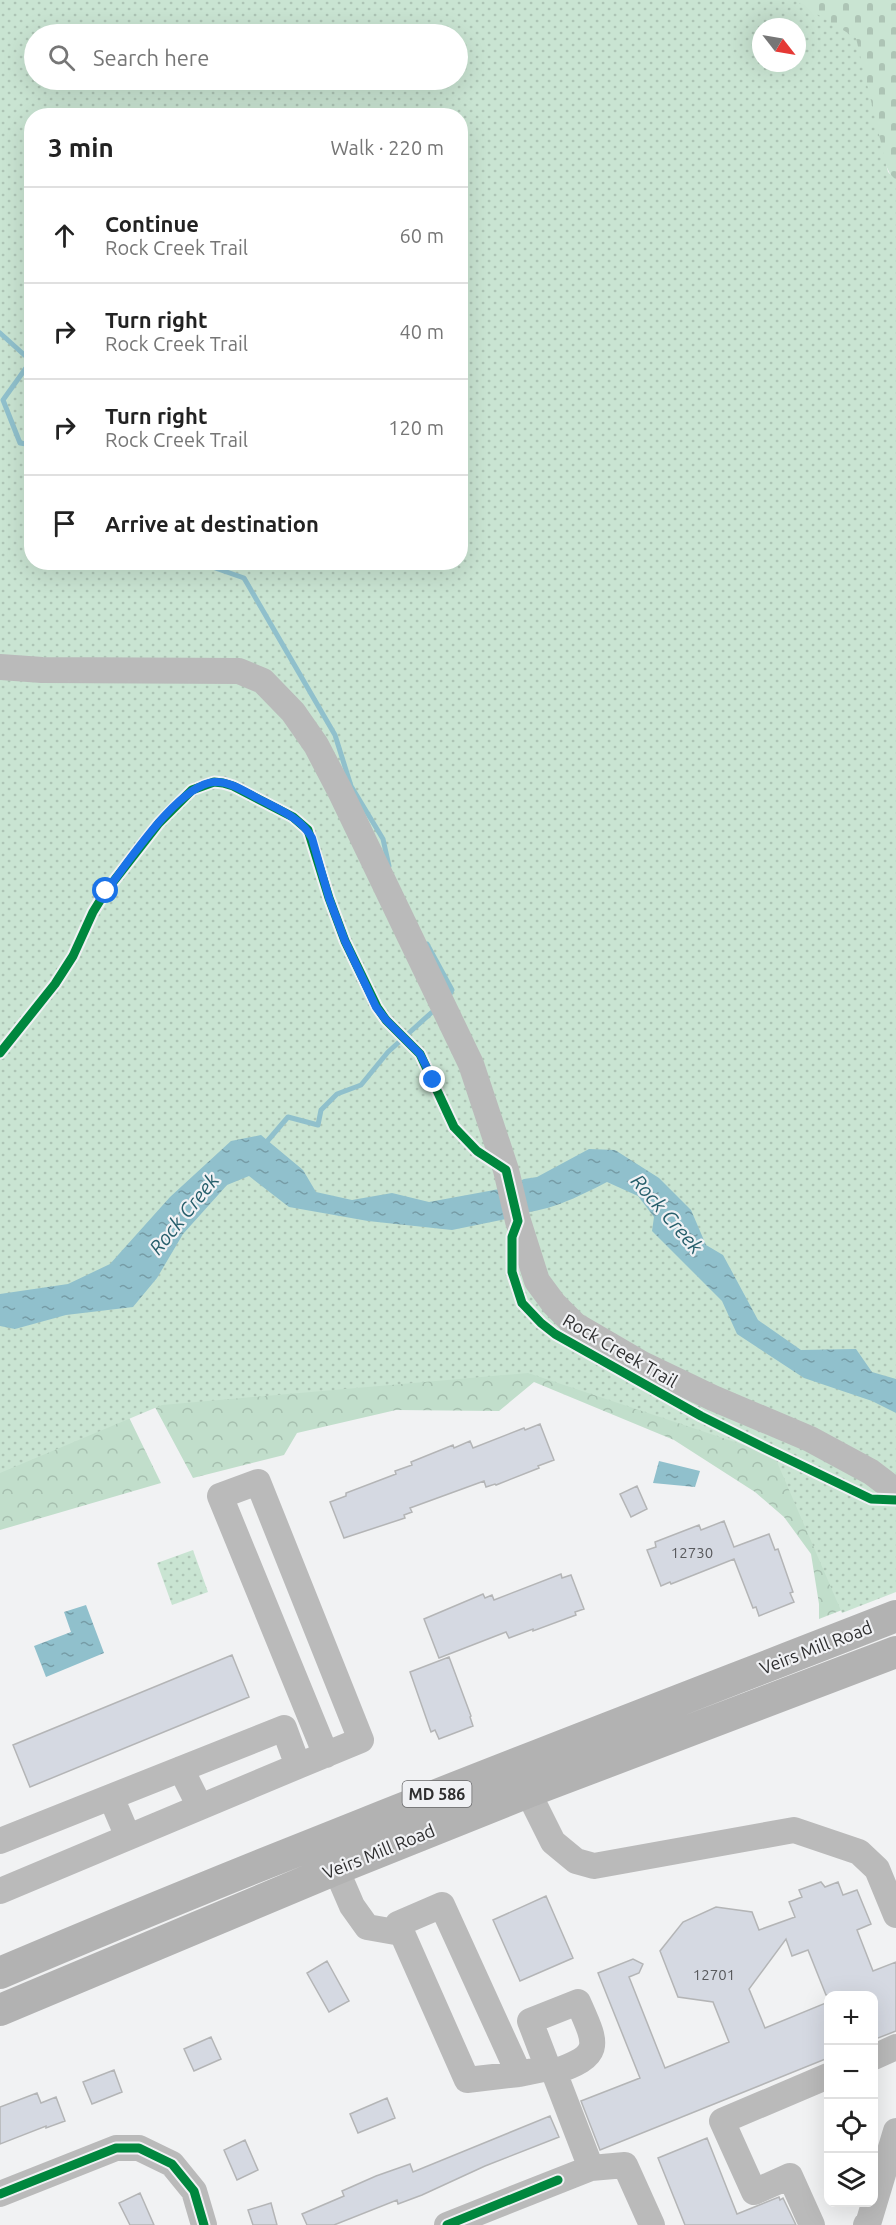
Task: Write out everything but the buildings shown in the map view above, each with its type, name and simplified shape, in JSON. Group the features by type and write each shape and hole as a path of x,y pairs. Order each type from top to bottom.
{"main road":[{"name":"Veirs Mill Road","path":"0,1973 255,1866 896,1616"},
{"name":"Veirs Mill Road","path":"0,2010 268,1896 528,1792 896,1652"},
{"path":"255,1866 268,1896"}],"street":[{"path":"0,667 42,670 239,671 263,681 293,712 316,745 471,1064 508,1177 517,1219 537,1281 554,1304 575,1325 642,1364 713,1398 810,1438 871,1473 896,1491"},
{"path":"0,1891 128,1837 326,1755 361,1740 258,1482 220,1496 326,1755"},
{"path":"0,1841 310,1717"},
{"path":"284,1728 298,1766"},
{"path":"181,1769 200,1807"},
{"path":"528,1792 553,1842 576,1861 594,1866 794,1830 859,1852 877,1869 896,1915"},
{"path":"111,1797 128,1837"},
{"path":"336,1869 352,1906 367,1927 401,1934"},
{"path":"519,2074 442,1905 398,1924 467,2080 519,2074 551,2070 591,2168"},
{"path":"878,2055 896,2047"},
{"path":"812,2225 790,2176 754,2192 722,2121 824,2078"},
{"path":"868,2225 896,2131"},
{"path":"0,2194 116,2148 139,2148 172,2164 194,2191 204,2225"},
{"path":"447,2225 591,2168 625,2166 652,2225"}],"green space":[{"path":"0,0 794,0 856,38 888,172 896,180 896,1592 842,1613 774,1455 528,1373 162,1405 0,1473"},
{"path":"769,0 896,0 896,186 859,110 806,39 806,18 788,18"},
{"path":"641,1293 896,1589 819,1619 819,1604 811,1554 784,1517 755,1492 674,1440 534,1382 499,1411 396,1410 297,1433 284,1455 193,1478 148,1394"},
{"path":"119,1397 161,1483 0,1530 0,1425"},
{"path":"193,1550 208,1592 172,1605 157,1563"}],"water":[{"name":"Rock Creek","path":"261,1135 303,1170 316,1192 352,1200 392,1193 429,1202 505,1188 524,1179 537,1177 589,1149 615,1150 659,1178 691,1210 706,1245 723,1255 758,1320 801,1350 856,1349 872,1372 896,1379 896,1413 872,1401 804,1378 737,1334 722,1301 652,1231 654,1217 638,1196 607,1182 548,1208 510,1214 506,1219 452,1230 368,1221 289,1207 249,1176 227,1185 183,1234 157,1278 133,1307 66,1315 15,1329 0,1326 0,1294 68,1284 110,1264 170,1197 231,1141"},
{"path":"659,1461 700,1471 695,1487 653,1483"},
{"path":"86,1605 104,1653 46,1677 34,1646 71,1632 64,1612"}],"waterway":[{"path":"0,333 24,355"},
{"path":"24,371 3,400 20,443 24,444"},
{"path":"221,570 244,578 335,735 351,786 383,839 389,866"},
{"path":"427,944 452,990 449,996"},
{"path":"264,1145 288,1117 318,1125 321,1110 337,1094 361,1085 388,1052 431,1013"}],"cycle path":[{"name":"Rock Creek Trail","path":"0,1053 55,984 73,956 93,912 106,891 159,823 192,790 214,782 233,786 293,817 308,830 345,941 377,1007 386,1020 420,1054 454,1127 477,1151 506,1170 518,1221 512,1237 512,1272 522,1303 555,1334 701,1416 871,1499 896,1500"},
{"path":"0,2194 116,2148 139,2148 172,2164 194,2191 204,2225"},
{"path":"447,2225 558,2180"}],"route":[{"path":"106,891 180,800 201,785 214,782 233,786 293,817 308,830 312,838 329,898 345,941 376,1007 420,1054 433,1080"}]}
